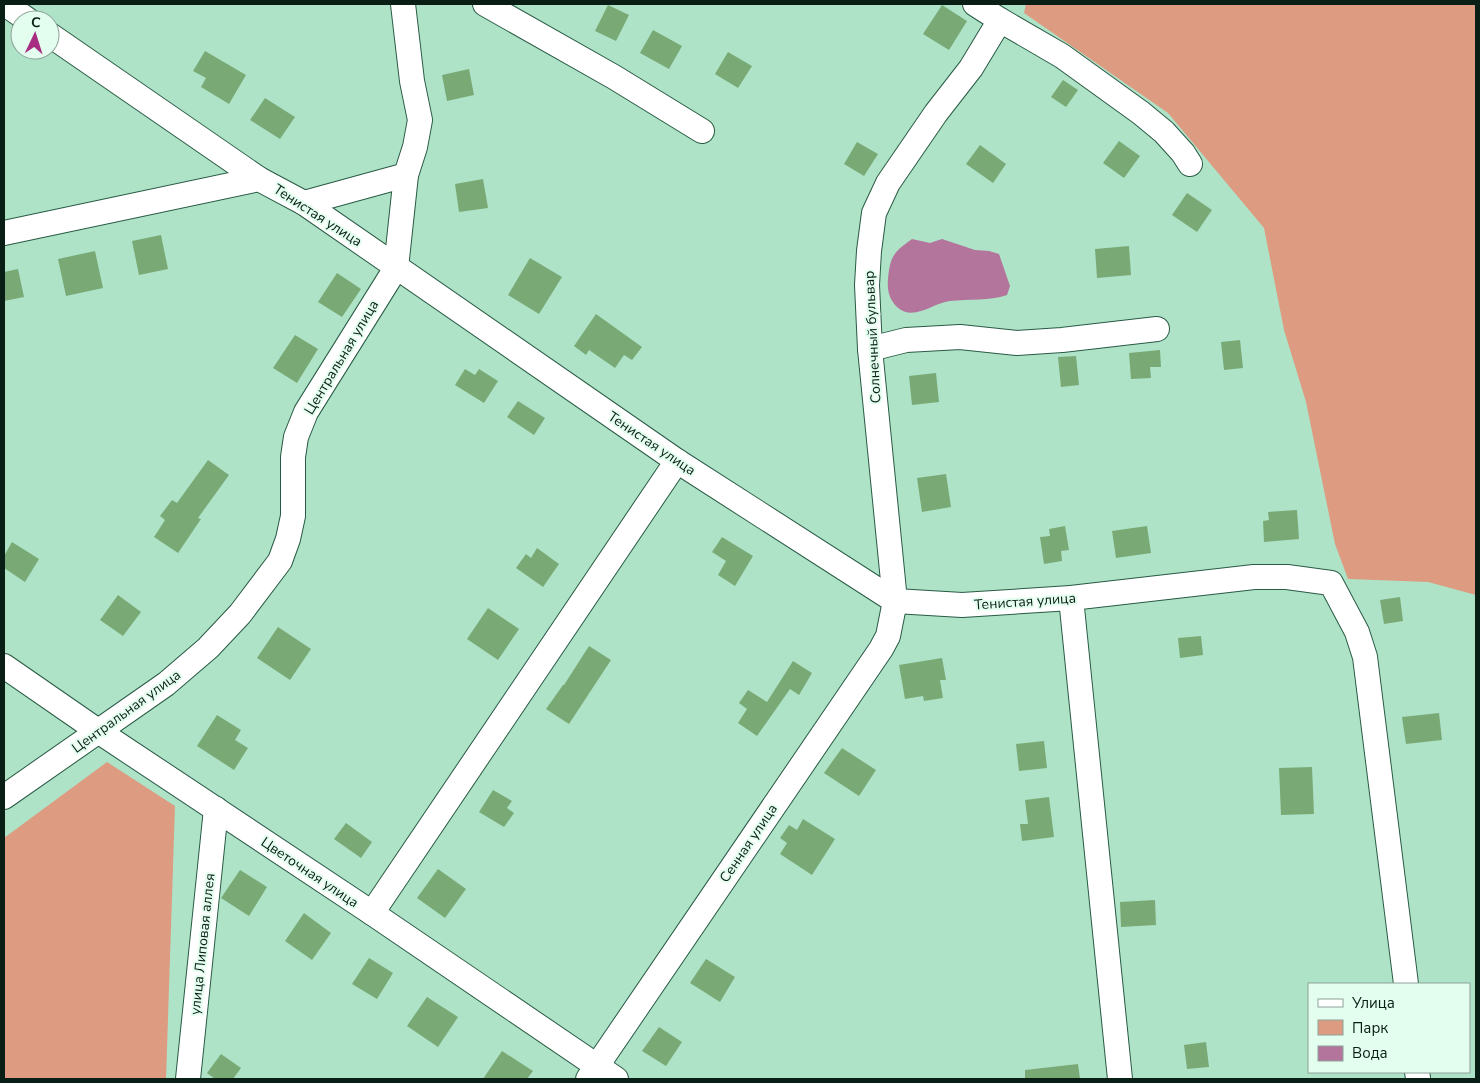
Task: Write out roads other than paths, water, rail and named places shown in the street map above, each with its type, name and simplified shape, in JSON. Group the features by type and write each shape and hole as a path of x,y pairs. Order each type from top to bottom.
{"street":[{"path":"396,268 406,175 416,147 420,120 412,81 403,4"},
{"path":"485,4 614,77 702,132"},
{"path":"975,4 1062,56 1141,113 1164,132 1183,153 1190,164"},
{"name":"Солнечный бульвар","path":"895,601 870,349 867,285 874,213 888,183 971,68 1000,20"},
{"name":"Тенистая улица","path":"60,42 260,179 304,203 677,461 895,601 962,606 1071,598 1254,577 1288,577 1331,583 1357,632 1365,657 1406,983"},
{"path":"304,203 406,175"},
{"path":"4,233 260,179"},
{"name":"Центральная улица","path":"4,796 166,684 208,648 240,614 280,561 288,539 293,516 293,457 296,437 306,412 396,268"},
{"path":"870,349 906,340 960,337 1017,343 1157,329"},
{"path":"372,913 677,461"},
{"path":"1071,598 1120,1079"},
{"name":"Сенная улица","path":"592,1073 881,649 888,636 895,601"},
{"name":"Цветочная улица","path":"4,666 98,731 372,913 592,1073 616,1079"},
{"name":"улица Липовая аллея","path":"188,1079 216,810"}],"water":[{"path":"912,239 930,243 942,239 975,250 999,254 1010,286 1007,295 986,299 943,302 910,313 903,311 894,304 889,294 889,271 894,255"}]}
